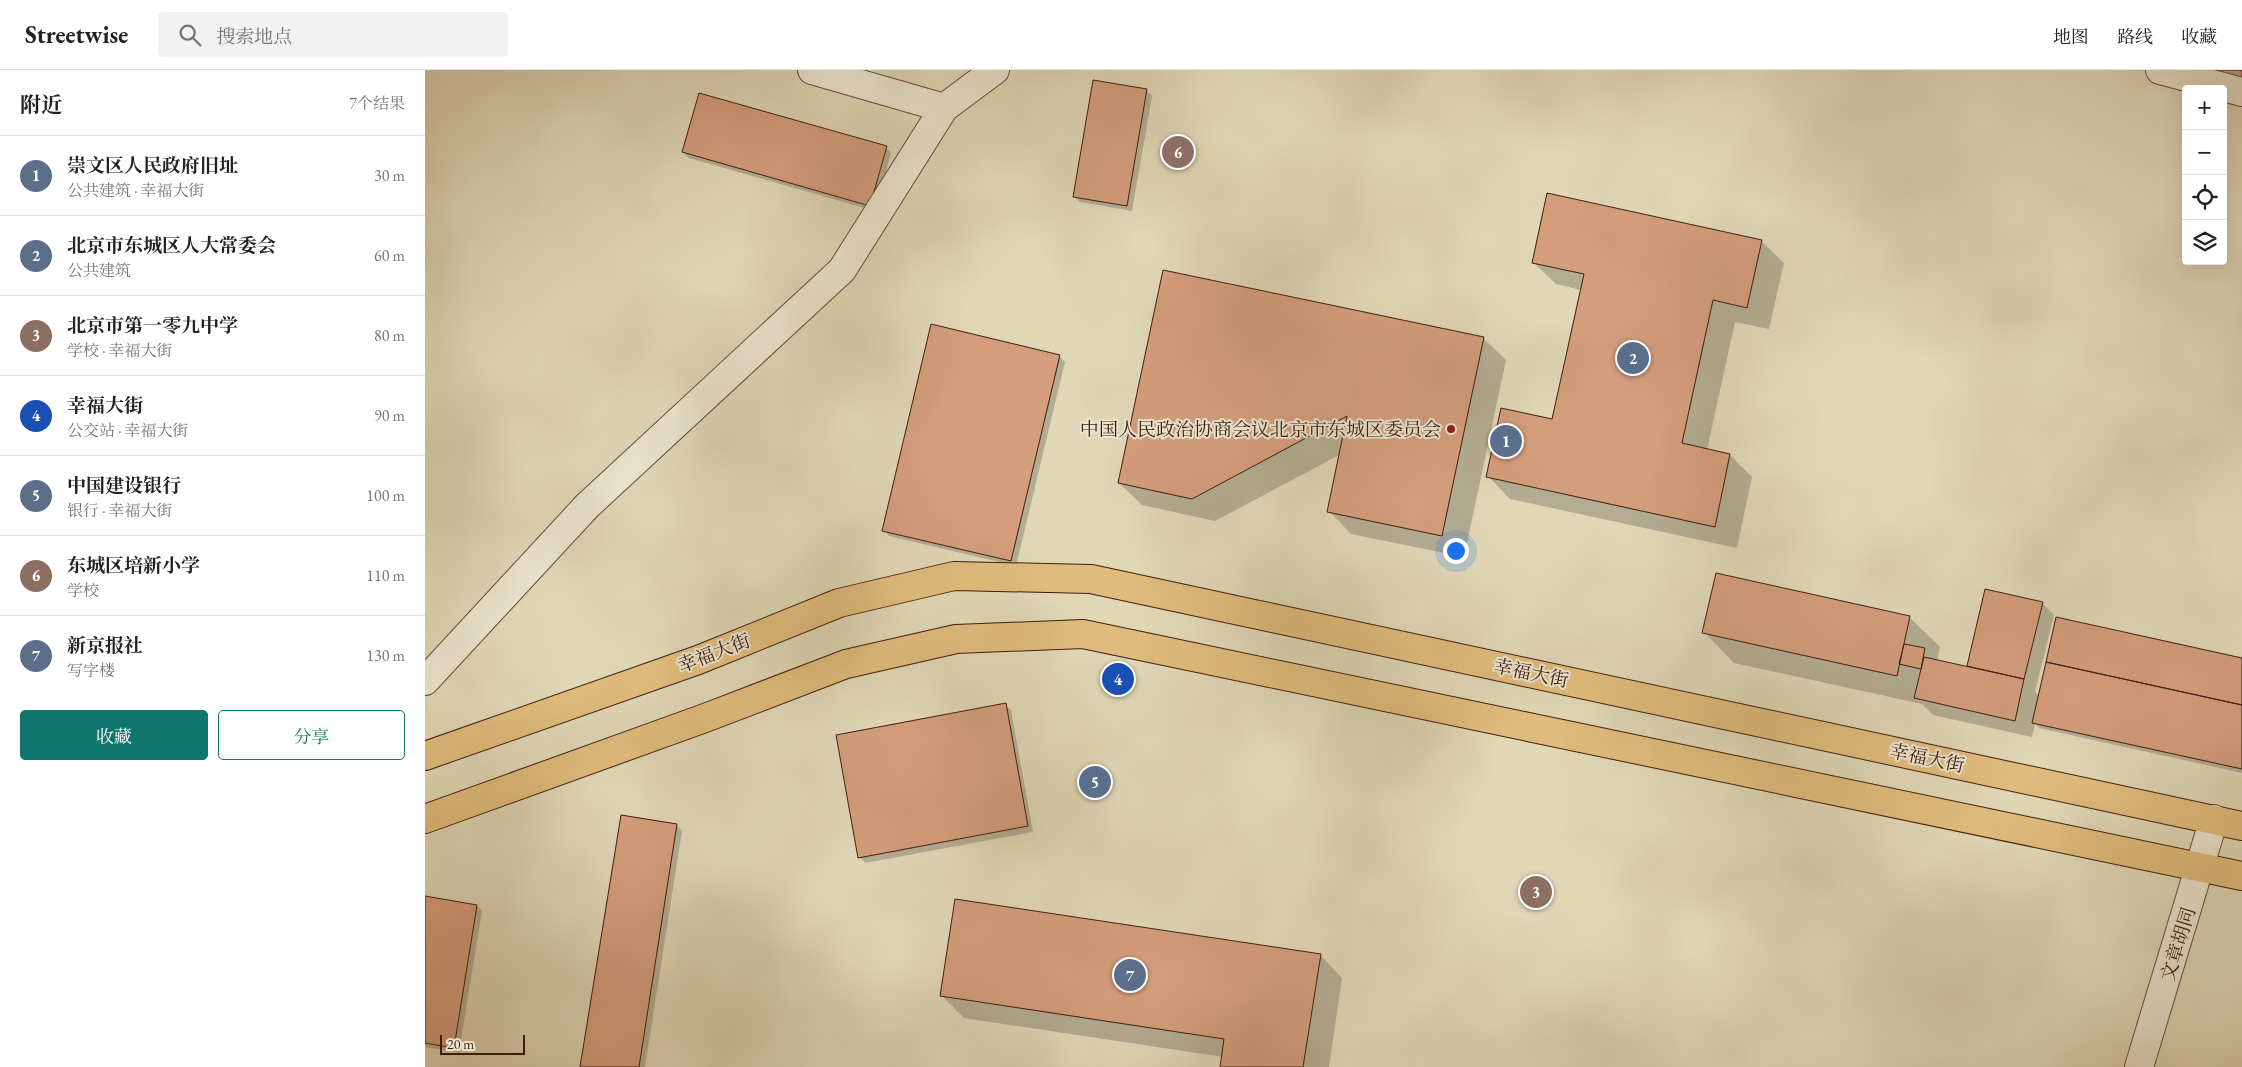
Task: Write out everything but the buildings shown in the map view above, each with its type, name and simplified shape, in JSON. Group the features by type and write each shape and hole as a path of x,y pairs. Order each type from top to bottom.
{"main road":[{"name":"幸福大街","path":"425,756 698,660 839,603 953,576 1091,579 2242,826"},
{"path":"425,819 705,718 845,664 956,639 1083,634 2242,876"}],"street":[{"path":"812,70 944,108"},
{"path":"425,681 587,506 842,270 944,108 995,70"},
{"path":"2160,70 2242,92"},
{"name":"文章胡同","path":"2139,1067 2214,819"}],"place":[{"name":"东城区培新小学","path":"1178,152"},
{"name":"北京市东城区人大常委会","path":"1633,358"},
{"name":"中国人民政治协商会议北京市东城区委员会","path":"1451,429"},
{"name":"崇文区人民政府旧址","path":"1506,441"},
{"name":"幸福大街","path":"1118,679"},
{"name":"中国建设银行","path":"1095,782"},
{"name":"北京市第一零九中学","path":"1536,892"},
{"name":"新京报社","path":"1130,975"}]}
